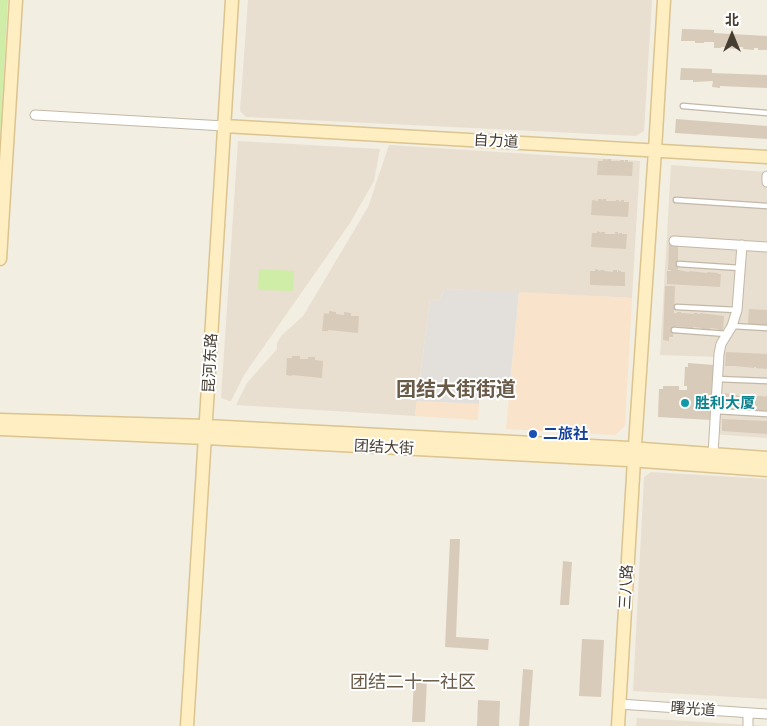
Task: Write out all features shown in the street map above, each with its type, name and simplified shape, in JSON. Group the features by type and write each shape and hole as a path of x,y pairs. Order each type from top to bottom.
{"main road":[{"path":"0,259 16,0"},
{"name":"昆河东路","path":"187,726 232,0"},
{"name":"三八路","path":"618,726 664,0"},
{"name":"自力道","path":"224,126 767,157"},
{"name":"团结大街","path":"0,420 634,454 713,454 767,458"},
{"name":"团结大街","path":"0,429 206,432"},
{"name":"团结大街","path":"634,454 767,470"}],"street":[{"path":"35,115 224,126"},
{"path":"767,176 767,182"},
{"path":"674,241 767,246"},
{"path":"713,454 720,349 730,330 737,310 742,245"},
{"name":"曙光道","path":"620,704 767,714"},
{"path":"748,713 748,726"}],"lane":[{"path":"683,106 767,113"},
{"path":"676,200 767,206"},
{"path":"679,264 741,268"},
{"path":"677,307 737,310"},
{"path":"674,330 767,328"},
{"path":"717,379 767,381"},
{"path":"715,411 767,414"}],"shaded area":[{"path":"248,0 652,0 644,131 636,136 246,117 240,111"},
{"path":"238,141 380,149 374,181 350,223 244,375 231,401 229,401 221,398"},
{"path":"389,145 640,161 632,298 444,289 439,301 430,300 415,416 236,405 247,383 277,349 277,343 281,336 303,316 368,207"},
{"path":"671,165 767,172 767,438 712,434 716,357 660,355"},
{"path":"444,289 519,292 509,394 479,392 479,404 417,401 430,300 439,301"},
{"path":"519,292 632,298 625,426 615,435 506,429"},
{"path":"417,401 479,404 478,420 415,416"},
{"path":"651,472 767,479 767,699 633,691 644,477"},
{"path":"637,718 767,726 636,726"}],"green space":[{"path":"0,0 8,0 0,139"},
{"path":"259,269 294,271 293,291 258,290"}],"building":[{"path":"682,29 714,30 714,33 767,36 767,50 758,50 758,48 754,48 754,50 743,49 743,47 737,47 737,49 726,47 714,48 714,42 695,43 695,41 681,41"},
{"path":"681,68 712,69 712,73 767,75 767,88 720,86 720,88 712,87 713,81 693,82 693,80 680,80"},
{"path":"676,119 767,126 767,139 675,133"},
{"path":"603,159 606,159 606,161 611,159 611,161 624,160 625,162 625,160 628,160 628,162 633,162 632,176 597,175 598,161 603,161"},
{"path":"598,199 602,199 602,201 606,199 606,201 619,200 621,202 621,200 624,200 624,202 629,202 628,217 591,215 592,200 598,201"},
{"path":"597,231 600,233 605,232 605,234 615,234 615,232 618,232 618,234 627,234 626,249 591,247 592,233 597,233"},
{"path":"669,244 678,244 678,270 721,274 720,287 667,284 667,271 671,271 668,270"},
{"path":"595,269 599,271 613,272 613,270 617,270 618,272 618,270 625,272 625,286 590,285 590,271 595,271"},
{"path":"665,286 675,286 674,313 700,313 724,316 723,331 710,328 710,330 702,330 702,328 693,327 693,329 676,326 676,328 673,328 673,337 669,337 669,341 663,340"},
{"path":"749,309 767,310 767,325 748,324"},
{"path":"329,311 336,312 336,314 344,315 344,312 351,313 351,316 359,316 358,333 322,331 324,313 329,314"},
{"path":"726,352 767,354 767,369 725,366"},
{"path":"292,356 300,356 300,359 315,357 315,360 323,361 322,378 286,375 287,358 292,358"},
{"name":"胜利大厦","path":"688,363 714,365 711,420 658,417 659,389 663,389 663,386 679,386 679,390 687,390 687,386 684,386 685,367 688,367"},
{"path":"725,393 741,396 741,394 746,396 767,396 767,411 720,409 721,394 725,395"},
{"path":"722,419 767,421 767,434 722,431"},
{"path":"450,539 460,539 456,637 489,639 488,650 445,647"},
{"path":"563,561 572,562 569,605 560,605"},
{"path":"582,639 604,640 601,697 579,696"},
{"path":"523,669 533,670 529,726 519,726"},
{"path":"414,678 427,679 425,722 412,722"},
{"path":"478,700 500,701 499,726 477,726"}],"place":[{"name":"胜利大厦","path":"685,403"},
{"name":"二旅社","path":"533,434"}],"district":[{"name":"团结大街街道","path":"456,389"},
{"name":"团结二十一社区","path":"413,682"}]}
